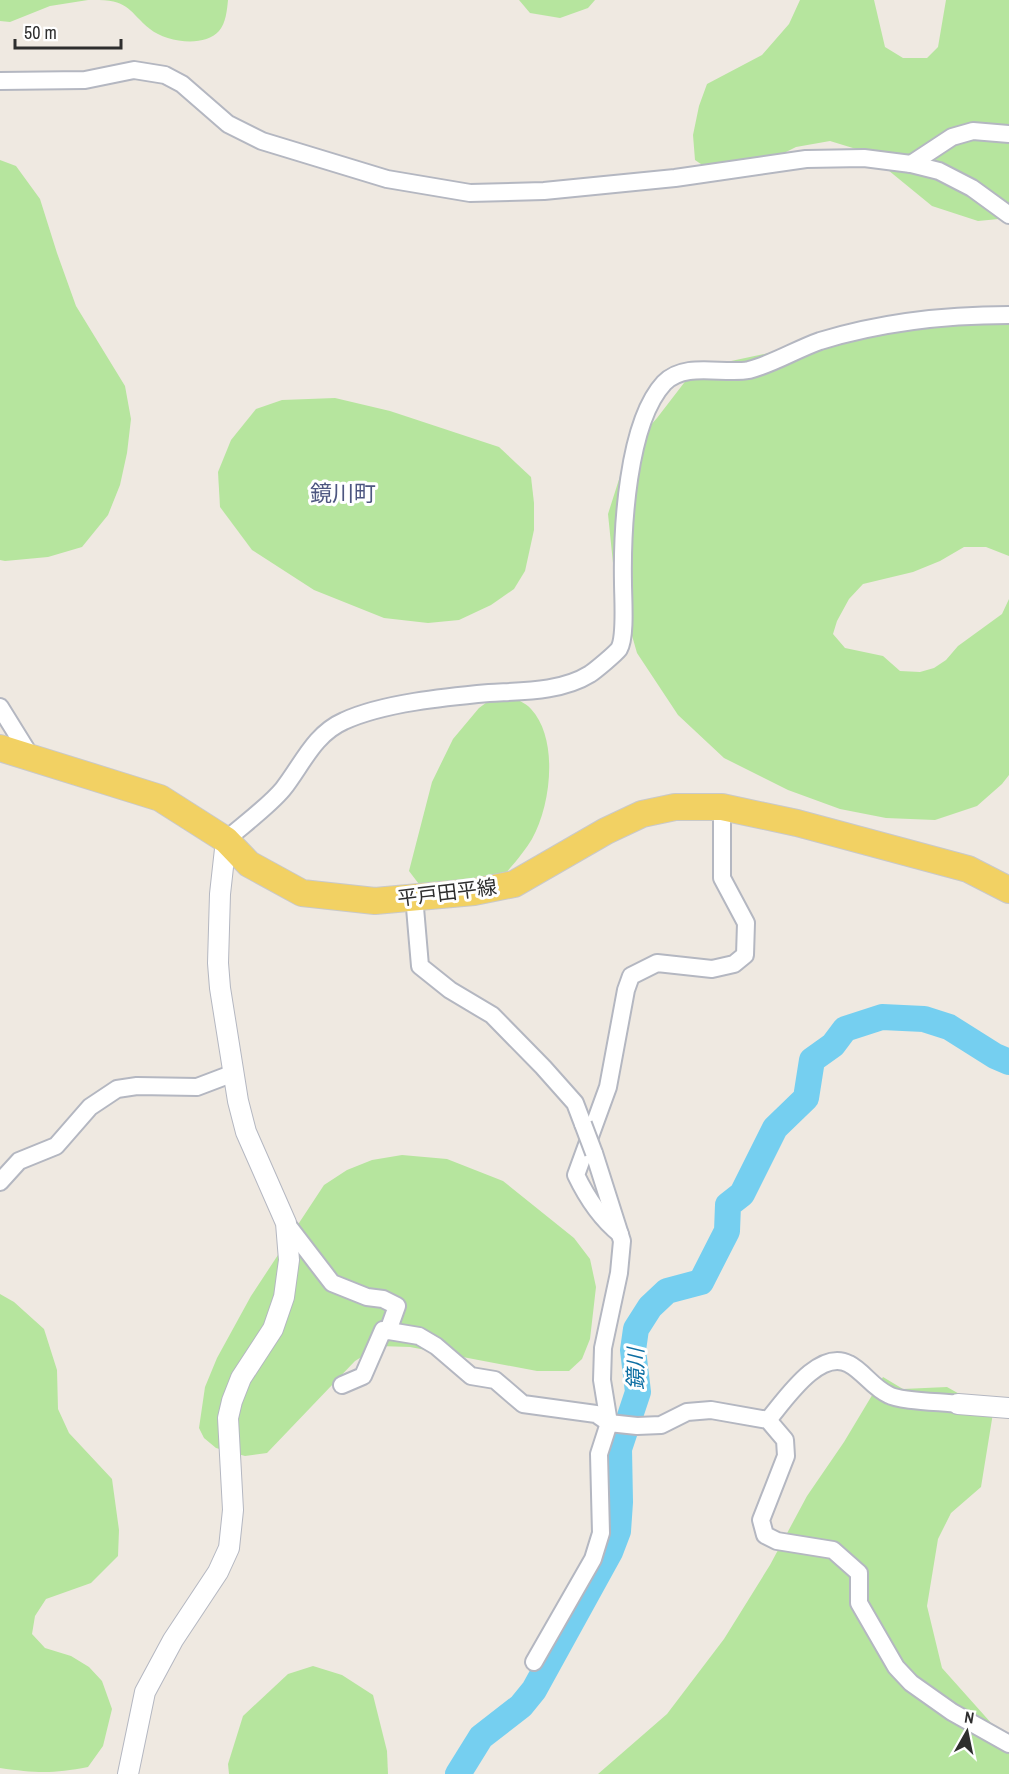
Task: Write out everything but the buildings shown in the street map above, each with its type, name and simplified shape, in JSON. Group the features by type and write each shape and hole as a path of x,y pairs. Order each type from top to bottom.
{"main road":[{"name":"平戸田平線","path":"0,748 160,798 225,840 249,864 302,893 375,901 474,892 514,884 606,831 642,814 675,807 722,807 797,823 968,869 1009,890"}],"street":[{"path":"0,81 85,80 134,70 165,75 182,84 228,124 262,141 387,179 470,193 544,191 675,178 806,159 864,158 911,164 939,171 972,188 1009,215"},
{"path":"911,164 952,137 973,131 1009,134"},
{"path":"388,1331 397,1305 383,1299 367,1297 332,1283 286,1223 246,1132 234,1074 218,963 225,840 282,791 308,752 326,732 343,721 370,712 445,697 538,689 569,683 591,674 619,648 623,626 622,536 631,472 640,430 651,402 666,381 685,372 748,370 818,342 877,326 920,319 1009,315"},
{"path":"0,707 31,757"},
{"path":"620,1234 608,1224 586,1196 576,1175 608,1087 626,990 631,976 657,963 712,969 734,964 745,955 746,923 722,879 722,807"},
{"path":"414,896 420,966 450,990 492,1015 543,1066 574,1103 594,1153 622,1242 619,1273 603,1348 602,1380 609,1423 599,1454 601,1533 593,1558 534,1662"},
{"path":"0,1182 19,1161 56,1146 90,1107 117,1089 137,1086 197,1087 234,1074"},
{"path":"128,1774 145,1692 172,1640 218,1572 229,1548 233,1510 228,1418 241,1378 273,1329 284,1297 289,1260 286,1223"},
{"path":"342,1385 363,1376 383,1330 419,1336 436,1346 471,1377 495,1380 523,1404 596,1414 609,1423 637,1426 661,1425 687,1412 711,1410 768,1420 785,1440 786,1456 761,1520 765,1535 777,1541 833,1550 859,1574 859,1603 896,1667 911,1683 952,1712 1009,1744"},
{"path":"768,1420 814,1368 827,1361 848,1363 870,1383 890,1396 1009,1408"}],"green space":[{"path":"0,0 88,0 50,6 10,22 0,21"},
{"path":"99,0 228,0 225,20 219,31 204,40 185,41 157,34 123,5"},
{"path":"519,0 595,0 588,8 560,18 530,13"},
{"path":"800,0 874,0 885,47 903,58 927,58 938,47 946,0 1009,0 1009,218 978,221 932,206 866,152 830,141 796,147 770,160 714,173 695,160 693,135 699,106 707,84 762,55 789,24"},
{"path":"0,160 16,166 40,199 76,306 125,386 131,419 120,485 108,515 82,547 48,557 5,561 0,560"},
{"path":"1009,314 1009,556 986,547 964,547 940,561 913,572 863,584 849,599 833,634 845,648 883,656 900,671 920,672 934,668 946,660 958,646 1002,614 1009,599 1009,775 977,806 935,820 886,818 840,809 788,790 724,758 678,715 637,653 614,573 608,514 628,451 687,379 717,364 840,339"},
{"path":"335,398 390,411 499,447 531,477 534,530 525,571 514,589 491,605 459,620 428,623 384,618 314,590 252,550 220,507 218,472 231,440 256,409 282,400"},
{"path":"507,695 531,709 546,737 549,772 544,809 539,825 517,859 486,890 467,894 428,896 409,871 432,782 453,739 479,708 494,697"},
{"path":"402,1155 447,1159 503,1181 574,1238 590,1259 596,1287 590,1339 582,1359 569,1371 537,1371 410,1347 379,1346 355,1361 267,1453 245,1456 216,1448 204,1438 199,1428 205,1387 217,1358 251,1296 324,1185 347,1170 372,1160"},
{"path":"0,1294 14,1302 44,1329 57,1370 58,1409 69,1433 112,1479 119,1530 118,1556 91,1583 46,1599 35,1616 32,1634 45,1648 71,1656 89,1667 102,1681 112,1709 103,1746 88,1767 64,1771 44,1772 0,1768"},
{"path":"883,1377 903,1389 947,1387 993,1413 981,1487 951,1513 938,1539 927,1606 942,1668 992,1724 1009,1734 1009,1774 598,1774 667,1714 724,1639 770,1565 807,1496 844,1442"},
{"path":"313,1666 342,1675 373,1695 387,1751 388,1774 229,1774 228,1764 243,1716 288,1674"}],"waterway":[{"name":"鏡川","path":"458,1774 481,1737 521,1706 534,1690 610,1552 618,1531 619,1449 638,1392 633,1350 636,1329 650,1307 667,1291 701,1282 727,1231 728,1205 742,1194 775,1128 806,1098 812,1060 833,1045 845,1029 882,1017 924,1019 949,1027 995,1056 1009,1062"}],"district":[{"name":"鏡川町","path":"343,493"}]}
